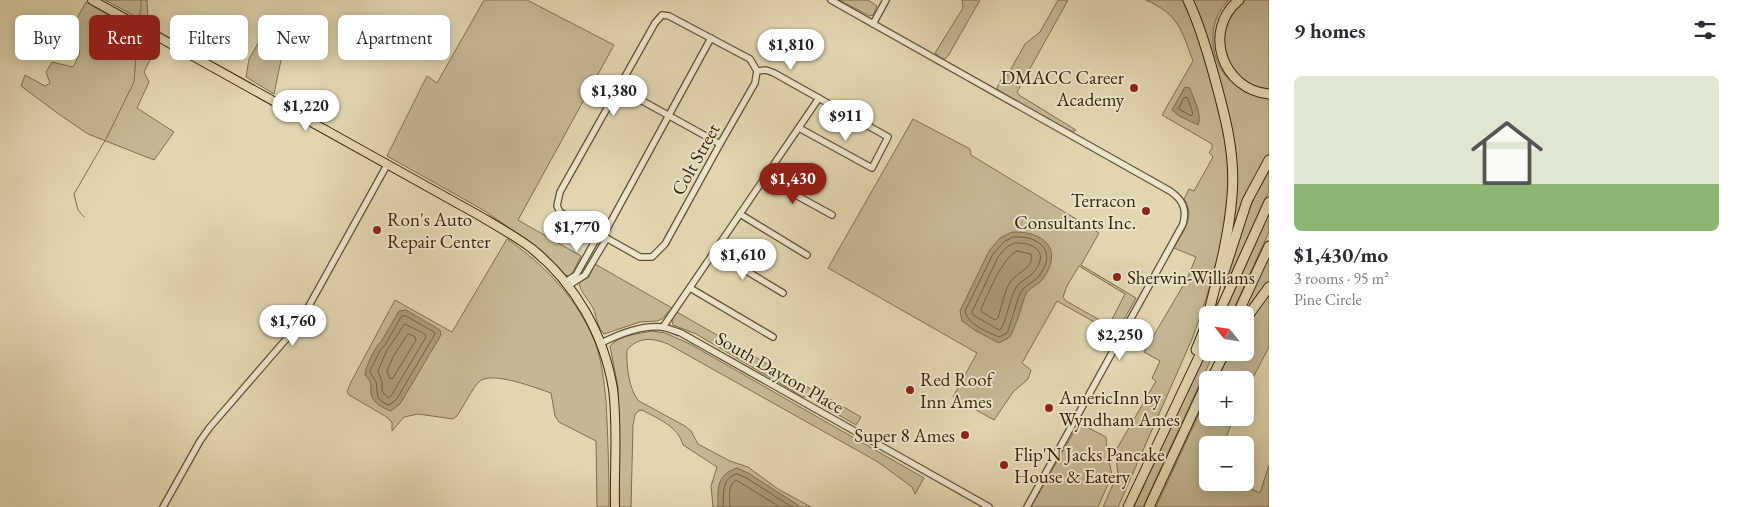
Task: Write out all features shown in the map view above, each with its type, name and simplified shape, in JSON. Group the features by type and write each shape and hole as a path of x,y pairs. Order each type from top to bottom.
{"highway":[{"path":"1188,0 1198,21 1220,98 1232,156 1232,196 1228,226 1210,306"},
{"path":"1239,0 1233,4 1222,23 1220,45 1224,62 1228,70 1240,83 1269,94"},
{"path":"1211,306 1247,201 1269,160"},
{"path":"1222,306 1269,202"},
{"path":"1241,306 1269,246"},
{"path":"1254,308 1269,287"},
{"path":"1164,430 1199,340"},
{"path":"1128,507 1199,357"},
{"path":"1149,507 1199,400"},
{"path":"1180,439 1199,403"}],"main road":[{"path":"92,0 486,220 530,248 566,284 582,306 601,343 607,360 613,390 615,420 615,507"}],"street":[{"path":"831,0 1170,191 1182,202 1186,215 1183,224 1027,507"},
{"path":"873,24 886,0"},
{"path":"603,236 560,212 558,206 560,192 655,23 662,15 669,16 750,59 757,71 766,70 774,73 888,137 872,168 799,128"},
{"path":"566,284 576,275 603,236 711,38"},
{"name":"Colt Street","path":"603,236 640,257 652,257 665,244 755,83 757,71"},
{"path":"619,88 720,144"},
{"path":"664,327 819,98"},
{"path":"163,507 210,427 289,335 304,313 387,165"},
{"path":"765,178 832,215"},
{"path":"740,214 807,255"},
{"path":"714,252 783,293"},
{"path":"690,288 773,337"},
{"name":"South Dayton Place","path":"601,343 629,331 648,327 664,327 681,333 989,507"}],"shaded area":[{"path":"105,0 147,0 148,15 133,15"},
{"path":"484,0 527,0 614,45 518,220 581,256 569,276 564,275 536,247 485,211 387,156 427,76 437,83"},
{"path":"839,0 868,0 877,6 873,15 870,16"},
{"path":"962,0 980,0 948,56 945,59 941,58 935,53 963,8"},
{"path":"1058,0 1068,0 1017,92 1075,131 1069,131 999,91 997,88 1004,74 1007,76 1025,44 1040,32"},
{"path":"1146,0 1182,0 1198,39 1224,134 1228,168 1227,210 1218,255 1204,306 1199,306 1199,319 1192,339 1118,507 1103,507 1118,473 1115,452 1156,381 1152,378 1160,361 1144,352 1187,279 1196,257 1174,248 1187,224 1189,212 1184,199 1189,189 1194,191 1213,157 1209,153 1212,144 1162,115 1193,61 1177,24 1166,11"},
{"path":"1191,0 1229,0 1221,9 1213,30 1215,54 1219,65 1225,75 1237,86 1269,96 1269,154 1244,196 1232,232 1235,209 1235,163"},
{"path":"1239,0 1269,0 1269,89 1257,87 1238,78 1221,50 1230,8"},
{"path":"86,2 108,15 89,15 89,60 150,60 144,72 149,82 137,108 174,132 154,160 88,134 21,86 25,75 45,86 50,83 46,72 52,62 73,67 76,60 79,60 79,15"},
{"path":"258,43 258,60 281,60 274,94 246,77 249,59"},
{"path":"913,119 970,149 971,155 1099,233 1081,265 1136,298 1116,334 1107,329 1125,294 1079,266 1063,297 1066,301 1107,324 1105,328 1057,301 1022,363 1031,370 1028,379 1013,392 994,420 953,397 977,353 828,268"},
{"path":"1269,169 1269,191 1226,288 1224,287 1243,227 1254,197"},
{"path":"1269,213 1269,232 1235,306 1226,306"},
{"path":"507,239 535,260 559,285 580,313 596,345 604,379 606,401 609,507 597,507 596,441 559,422 555,416 551,393 515,381 486,378 477,383 457,416 453,419 418,414 404,417 392,431 392,422 347,392 395,300 452,332"},
{"path":"1269,255 1269,281 1251,306 1246,306"},
{"path":"595,264 672,308 662,319 657,321 640,322 604,334 598,325 593,308 579,283 589,277"},
{"path":"1269,293 1269,347 1254,376 1254,371 1221,371 1226,361 1254,361 1254,314"},
{"path":"677,312 816,392 811,396 803,397 696,334 673,325 672,320"},
{"path":"652,331 665,333 690,344 924,478 915,494 912,487 878,462 668,344 657,340 641,340 627,350 631,384 639,401 685,426 691,431 698,444 730,461 748,467 778,489 811,507 713,507 711,486 717,467 683,445 677,433 667,424 642,410 638,411 635,415 633,425 631,507 618,507 618,387 610,346 624,337"},
{"path":"1201,361 1210,361 1206,371 1199,371 1199,386 1143,507 1134,507"},
{"path":"823,395 861,417 856,425 825,407 822,401"},
{"path":"1199,413 1199,426 1231,426 1227,436 1199,436 1199,491 1254,490 1260,493 1269,465 1269,507 1156,507"},
{"path":"1079,423 1106,437 1112,475 1098,507 1031,507"}],"water":[{"path":"1185,87 1190,88 1197,107 1198,125 1179,116 1172,110"},
{"path":"1012,232 1033,235 1041,239 1051,251 1052,259 1043,279 1025,295 1010,337 999,343 962,321 960,311 989,251 1000,238"},
{"path":"406,310 440,330 441,335 400,404 391,411 381,407 373,400 371,382 365,375 365,372 373,352 399,311"},
{"path":"737,468 801,507 718,507 718,488 722,478 725,474"}],"waterway":[{"path":"140,15 141,0"},
{"path":"84,217 78,210 74,194 107,137 134,82 136,60"}],"place":[{"name":"DMACC Career Academy","path":"1134,88"},
{"name":"Terracon Consultants Inc.","path":"1146,211"},
{"name":"Ron's Auto Repair Center","path":"377,230"},
{"name":"Sherwin-Williams","path":"1117,277"},
{"name":"Red Roof Inn Ames","path":"910,390"},
{"name":"AmericInn by Wyndham Ames","path":"1049,408"},
{"name":"Super 8 Ames","path":"965,435"},
{"name":"Flip'N Jacks Pancake House & Eatery","path":"1004,465"}]}
